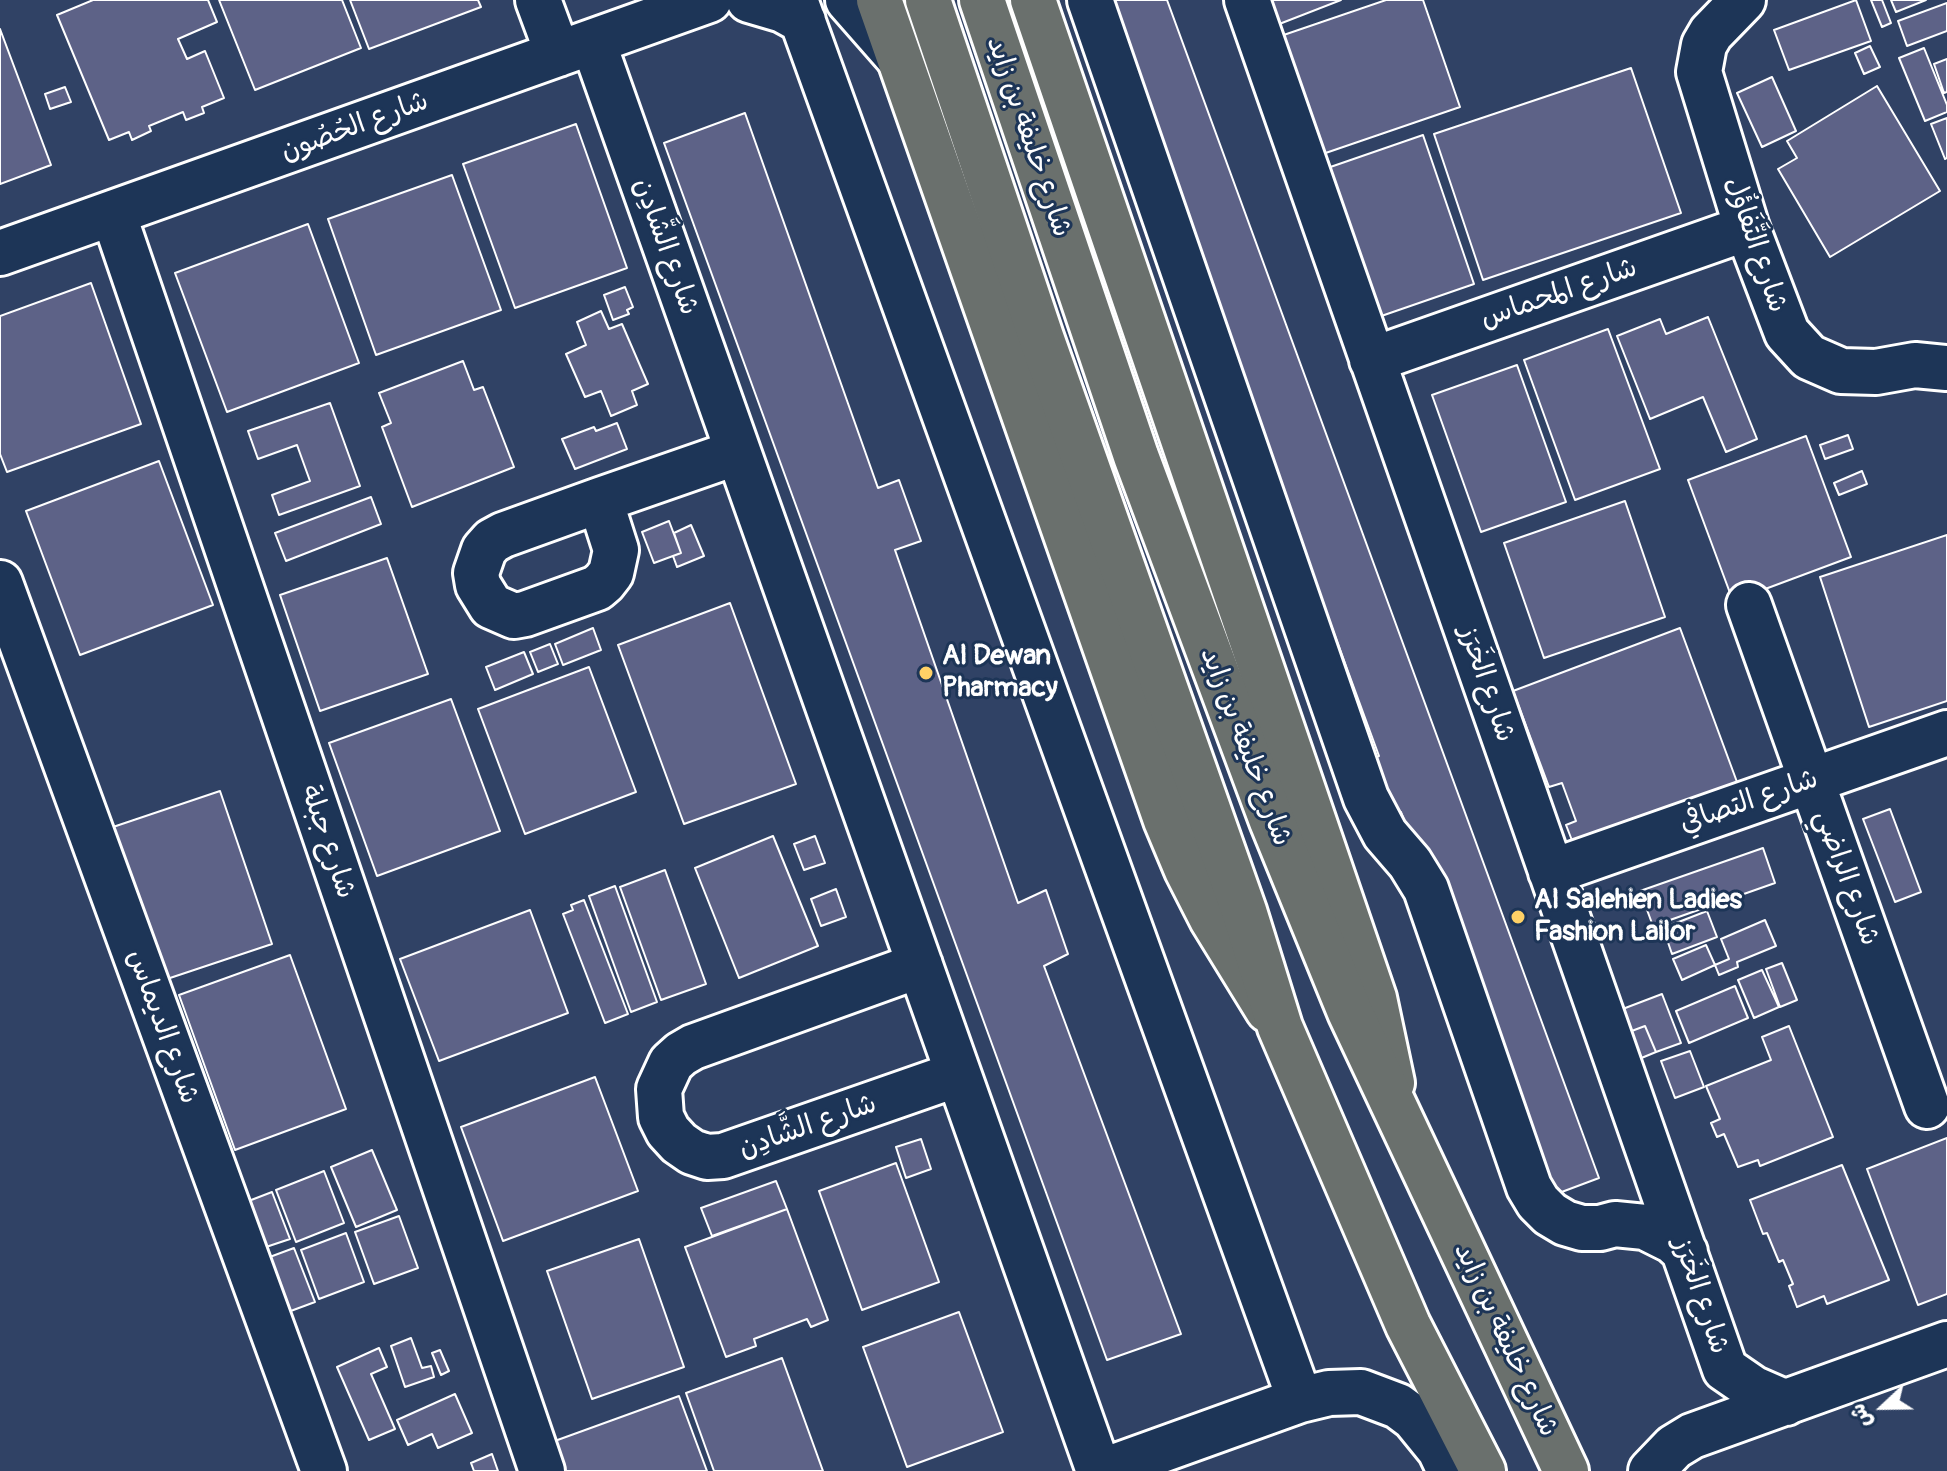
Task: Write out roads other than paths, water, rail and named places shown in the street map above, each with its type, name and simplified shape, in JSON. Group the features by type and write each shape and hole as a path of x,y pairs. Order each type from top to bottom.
{"main road":[{"path":"879,0 1166,820 1212,919 1280,1027"},
{"name":"شارع خليفة بن زايد","path":"928,0 1041,337 1244,911 1280,1027 1408,1325 1483,1471"},
{"name":"شارع خليفة بن زايد","path":"982,0 1136,456 1256,778 1350,1012 1566,1471"},
{"path":"1033,0 1374,998 1396,1109"}],"street":[{"name":"شارع الشَّادِن","path":"538,0 575,48 738,452 1101,1471"},
{"name":"شارع الحُصُون","path":"0,253 709,0"},
{"path":"749,0 783,10 799,11 1300,1400"},
{"path":"848,0 898,57"},
{"path":"1090,0 1366,798 1385,834 1410,863 1426,889 1521,1170 1538,1202 1565,1223 1582,1228 1615,1224 1645,1227 1673,1241 1685,1252"},
{"name":"شارع الخَرَز","path":"1247,0 1725,1369 1754,1389 1786,1403"},
{"name":"شارع التَّفَاؤُل","path":"1743,0 1711,33 1704,45 1699,72 1747,228 1779,319 1797,346 1809,357 1841,371 1858,374 1915,365 1947,368"},
{"name":"شارع جبلة","path":"113,213 542,1471"},
{"name":"شارع المحماس","path":"1372,360 1747,228"},
{"path":"600,500 738,452"},
{"name":"شارع الديماس","path":"0,583 324,1471"},
{"name":"شارع الراضي","path":"1749,605 1927,1106"},
{"name":"شارع التصافي","path":"1551,872 1947,733"},
{"name":"شارع الشَّادِن","path":"920,965 681,1054 671,1063 659,1089 661,1117 668,1131 692,1152 707,1157 723,1156 958,1074"},
{"path":"1615,1224 1642,1195 1650,1169 1650,1155"},
{"path":"1651,1471 1674,1447 1692,1436 1947,1344"},
{"name":"شارع الخَرَز","path":"1692,1436 1712,1404 1725,1369"},
{"path":"1101,1471 1300,1400 1329,1393 1361,1392 1381,1397 1406,1412 1429,1433 1450,1471"}],"place":[{"name":"Al Dewan Pharmacy","path":"926,673"},
{"name":"Al Salehien Ladies Fashion Lailor","path":"1518,917"}]}
